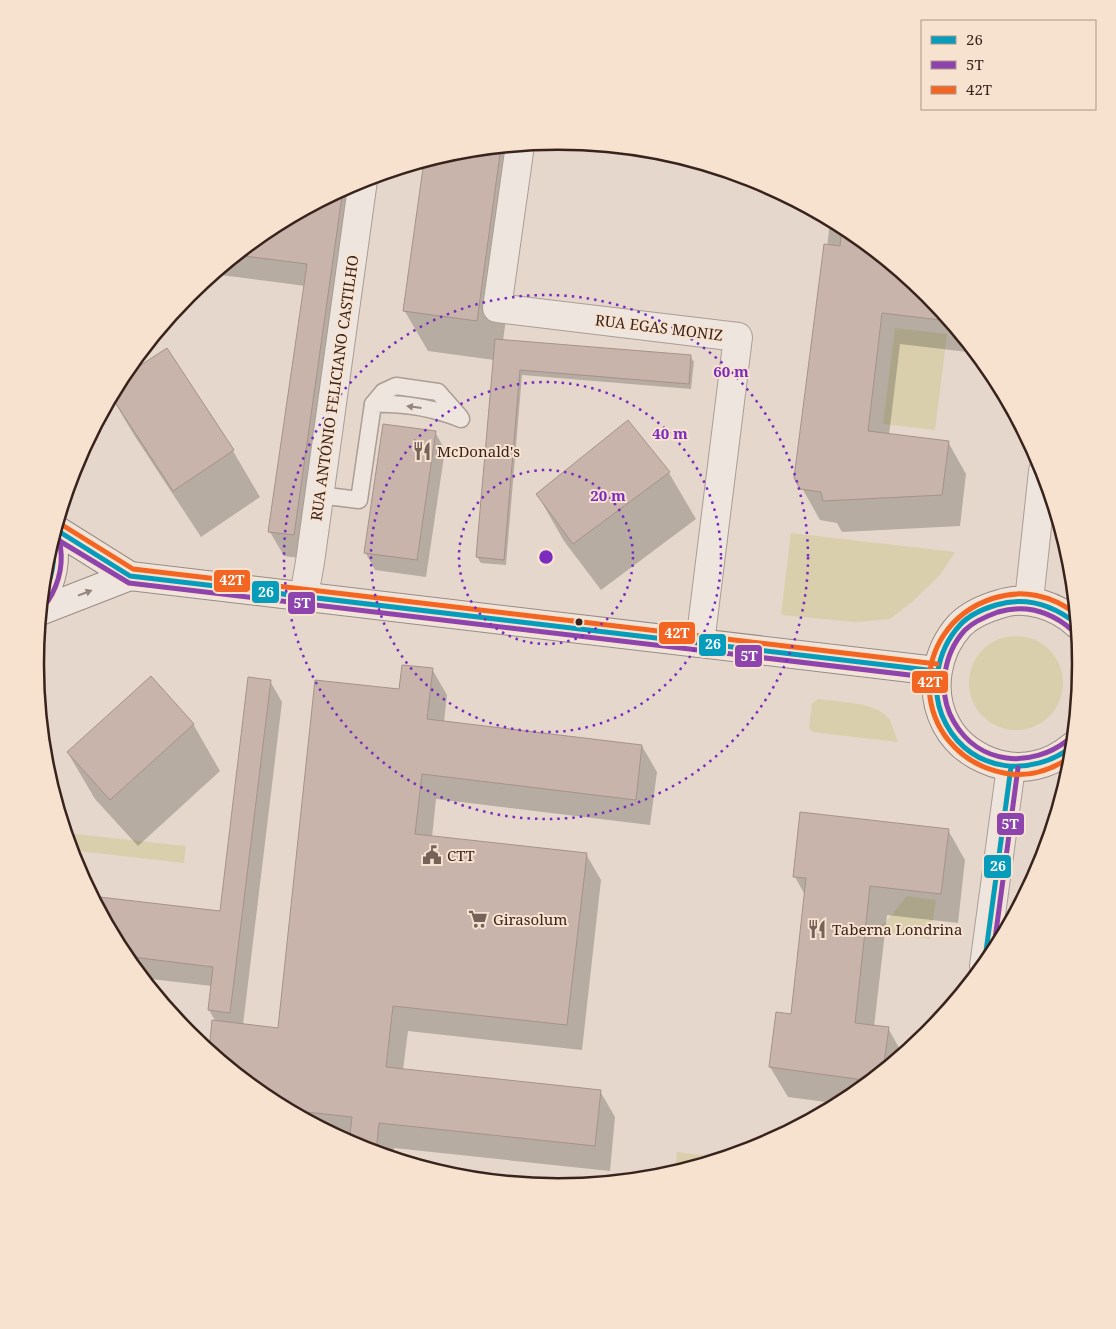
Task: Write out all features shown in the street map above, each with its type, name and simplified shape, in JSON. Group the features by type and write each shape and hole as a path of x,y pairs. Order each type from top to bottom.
{"street":[{"name":"RUA EGAS MONIZ","path":"519,152 496,308 738,337 700,643"},
{"name":"RUA ANTÓNIO FELICIANO CASTILHO","path":"304,596 320,495 362,189"},
{"path":"1029,601 1041,489"},
{"path":"61,532 130,576 936,671"},
{"path":"47,608 130,576"},
{"path":"1064,753 1036,765 1011,767 985,760 963,745 946,724 937,699 936,671 945,645 961,624 982,609 1006,602 1029,601 1054,608 1070,619"},
{"path":"986,950 1011,767"}],"lane":[{"path":"320,495 360,500 373,404 437,410 461,419"}],"shaded area":[{"path":"895,328 947,334 935,430 883,424"},
{"path":"791,533 955,552 940,575 913,601 890,619 855,622 781,615"},
{"path":"1016,636 1034,640 1049,650 1059,665 1063,683 1059,701 1049,716 1034,726 1016,730 998,726 983,716 973,701 969,683 973,665 983,650 998,640"},
{"path":"818,699 867,706 884,713 892,725 898,742 812,732 809,728 812,704"},
{"path":"72,834 186,846 184,863 79,851"},
{"path":"907,896 936,900 930,939 867,930 885,923"},
{"path":"677,1152 708,1156 691,1161 676,1165"}],"building":[{"path":"500,154 477,321 403,311 423,169 458,160"},
{"path":"342,198 294,535 268,532 307,264 246,256 301,219"},
{"path":"841,235 897,278 940,320 882,313 868,431 949,441 942,495 823,501 821,492 800,489 794,478 824,244 840,246"},
{"path":"495,339 691,355 689,384 520,370 504,560 476,557"},
{"path":"167,348 234,450 173,491 115,403 139,366"},
{"path":"628,420 670,472 573,544 536,494"},
{"path":"383,424 436,431 417,560 364,553"},
{"path":"402,665 433,668 427,719 642,745 636,800 422,774 415,834 587,853 567,1025 393,1006 386,1067 601,1090 595,1146 379,1123 377,1145 350,1135 352,1117 304,1112 272,1092 210,1043 212,1020 278,1028 315,680 399,689"},
{"path":"151,676 194,724 110,800 67,752"},
{"path":"248,677 271,680 230,1013 208,1010 213,967 135,957 100,897 220,911"},
{"path":"800,812 949,829 941,894 870,886 855,1023 889,1027 884,1061 861,1080 769,1067 776,1012 791,1014 806,878 793,877"}],"transit line":[{"name":"42T","path":"63,525 133,569 937,664"},
{"name":"26","path":"61,533 130,576 936,671"},
{"name":"5T","path":"48,601 60,571 59,540"},
{"name":"5T","path":"59,541 129,583 935,678"},
{"name":"42T","path":"1063,761 1040,772 1013,774 1004,773 973,761 950,742 935,717 929,689 932,661 944,635 964,613 994,598 1015,594 1047,598 1069,609"},
{"name":"26","path":"1064,751 1040,763 1022,766 1004,765 987,761 971,753 957,740 946,724 941,712 937,686 938,673 945,647 960,625 981,610 1007,602 1028,602 1049,607 1070,618"},
{"name":"5T","path":"1066,741 1054,749 1022,758 1006,758 991,754 977,747 954,722 945,699 944,687 947,662 952,651 965,630 976,621 998,612 1028,609 1056,618 1071,629"},
{"name":"26","path":"986,950 1011,767"},
{"name":"5T","path":"996,934 1018,768"}],"place":[{"name":"McDonald's","path":"422,451"},
{"name":"CTT","path":"432,855"},
{"name":"Girasolum","path":"478,919"},
{"name":"Taberna Londrina","path":"817,929"}]}
